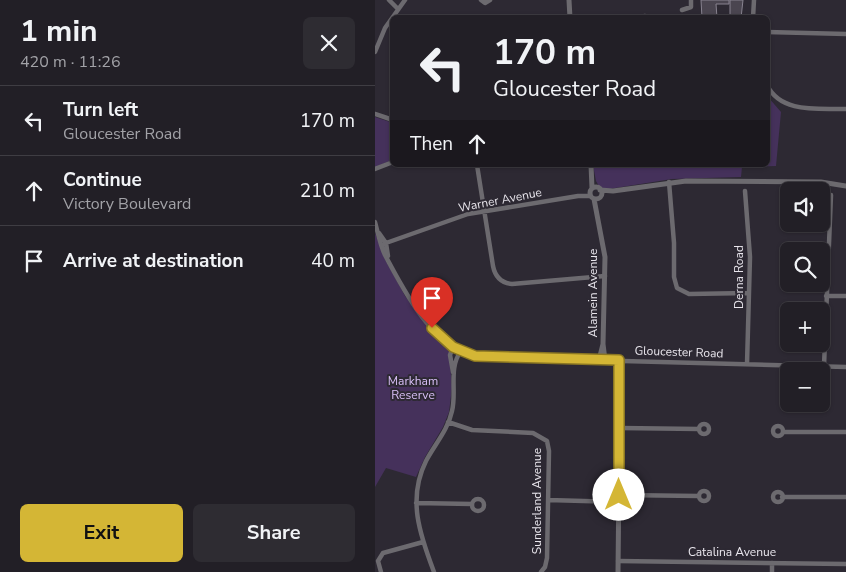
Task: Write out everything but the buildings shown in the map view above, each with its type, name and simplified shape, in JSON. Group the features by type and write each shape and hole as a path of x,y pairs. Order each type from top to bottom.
{"street":[{"path":"389,0 398,15"},
{"path":"393,15 405,0"},
{"path":"481,0 485,3 490,0"},
{"path":"569,0 570,15"},
{"path":"691,0 693,14"},
{"path":"753,15 754,0"},
{"path":"682,10 691,7"},
{"path":"375,52 390,20"},
{"path":"770,32 846,34"},
{"path":"770,89 777,98 788,105 846,108"},
{"path":"375,114 390,119"},
{"path":"375,169 390,163"},
{"path":"477,167 494,272 504,282 512,284 605,276"},
{"name":"Alamein Avenue","path":"591,167 605,257 602,360"},
{"name":"Warner Avenue","path":"385,245 459,217 484,211 669,182 784,181 821,182 846,186"},
{"path":"669,182 675,243 674,277 677,288 689,294 749,293"},
{"name":"Derna Road","path":"745,191 750,250 747,364"},
{"path":"824,362 831,195"},
{"name":"Gloucester Road","path":"375,222 385,245 385,254 412,300 439,335 461,351 481,357 780,365"},
{"path":"826,296 846,296"},
{"path":"453,347 450,357 454,375"},
{"path":"434,572 423,542 417,518 416,503 423,467 448,422 455,396 455,361 461,351"},
{"path":"618,572 621,361"},
{"name":"Gloucester Road","path":"830,366 846,367"},
{"name":"Sunderland Avenue","path":"448,422 467,430 529,432 544,438 548,444 547,558 545,567 541,572"},
{"path":"620,428 699,430"},
{"path":"783,432 846,432"},
{"path":"619,495 699,496"},
{"path":"783,497 846,497"},
{"path":"548,500 619,502"},
{"path":"416,503 472,504"},
{"path":"381,572 378,561 383,553 423,542"},
{"name":"Catalina Avenue","path":"618,561 846,564"},
{"path":"772,563 772,572"}],"green space":[{"path":"770,99 781,112 776,166 770,166"},
{"path":"375,117 390,122 390,161 375,167"},
{"path":"593,167 742,167 741,177 672,179 609,189 600,188 596,181"},
{"name":"Markham Reserve","path":"375,233 386,261 405,296 449,350 452,388 449,412 443,427 425,457 416,477 386,468 375,487"}],"route":[{"path":"432,328 453,347 475,356 619,360 619,495"}]}
